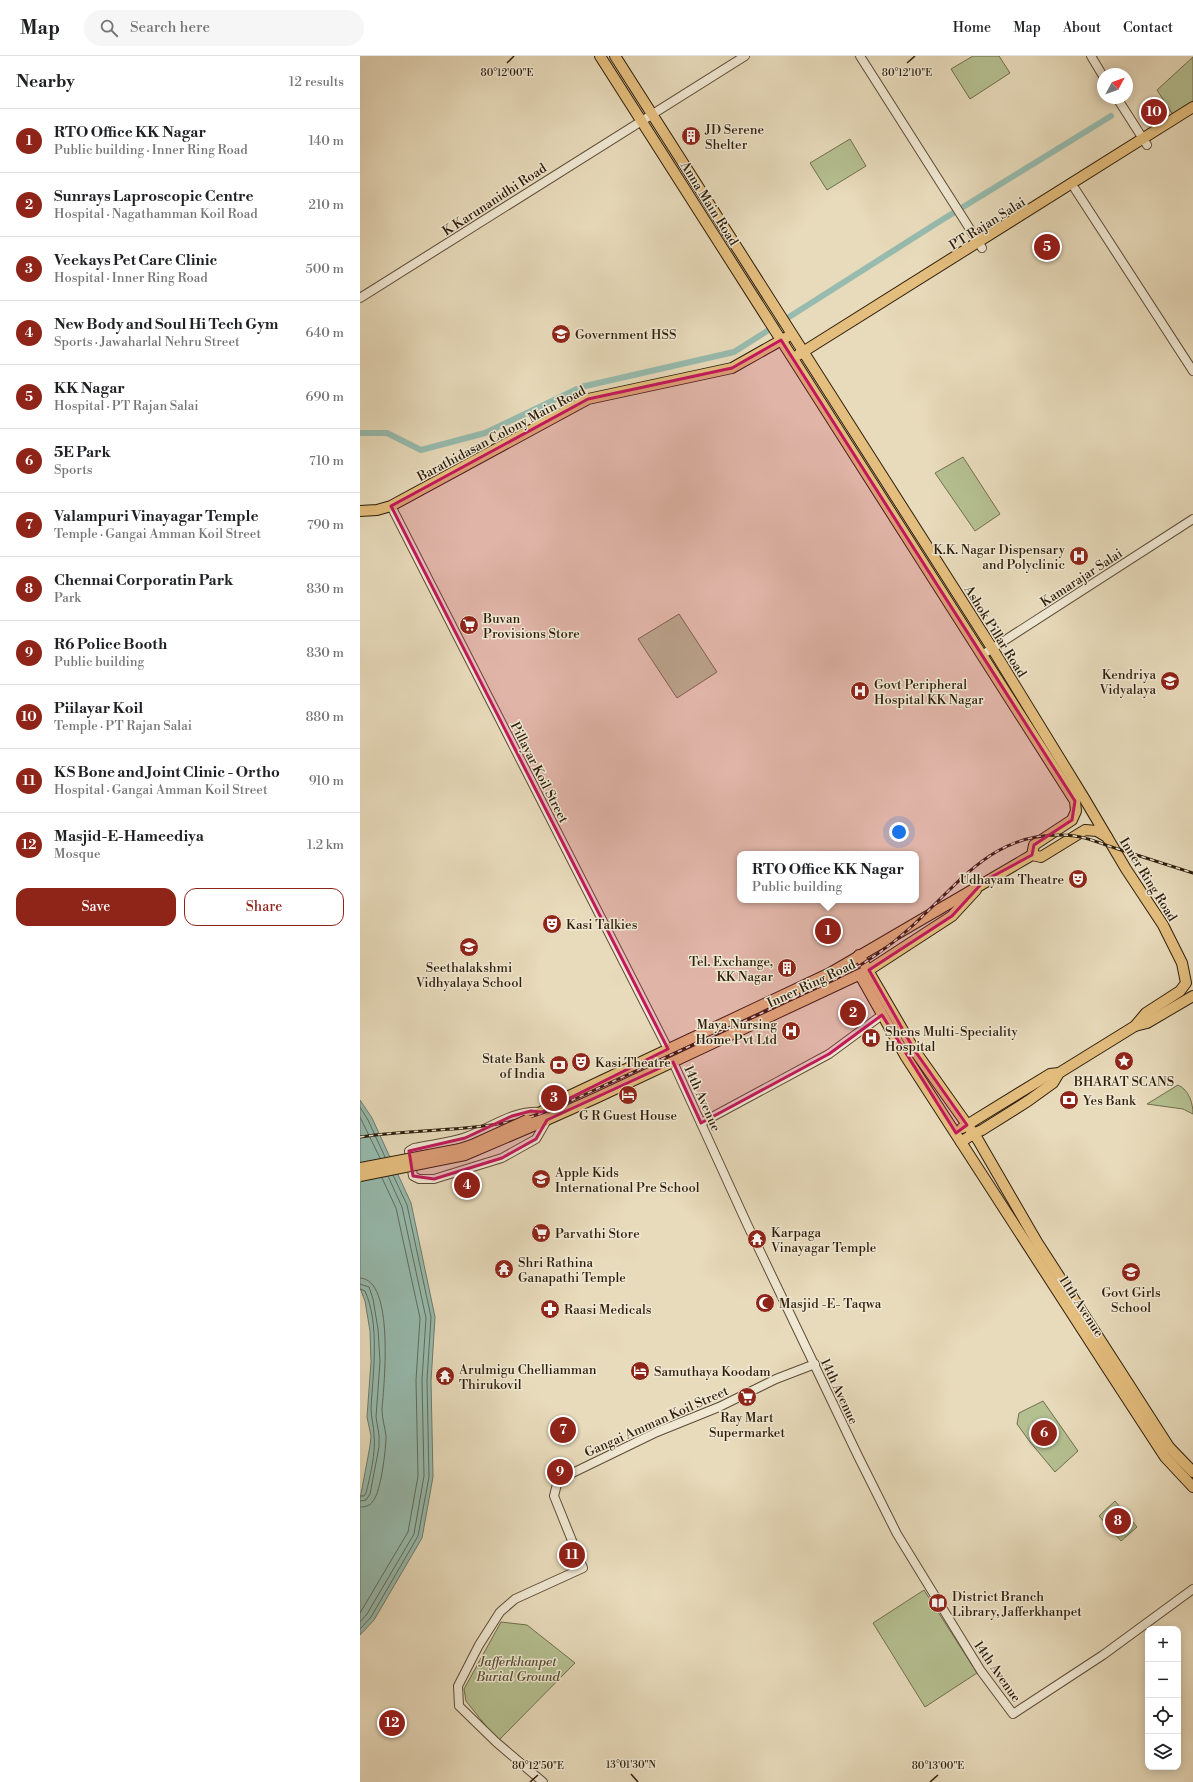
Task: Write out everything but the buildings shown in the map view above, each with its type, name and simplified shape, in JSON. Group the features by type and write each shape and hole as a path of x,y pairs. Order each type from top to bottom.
{"main road":[{"name":"Anna Main Road","path":"600,56 795,361"},
{"name":"Anna Main Road","path":"615,56 804,355"},
{"name":"PT Rajan Salai","path":"980,245 1075,189 1145,142 1193,107"},
{"name":"PT Rajan Salai","path":"795,361 1145,142 1193,115"},
{"name":"Barathidasan Colony Main Road","path":"360,511 377,510 391,506 588,399 732,368 788,330"},
{"name":"Ashok Pillar Road","path":"804,355 992,648 1046,745 1080,799"},
{"name":"Ashok Pillar Road","path":"795,361 982,655 1046,745"},
{"name":"Inner Ring Road","path":"1080,799 1108,838 1163,925 1182,964 1186,983 1180,991 1146,1013 1135,1026"},
{"path":"1080,799 1072,820 1034,845 1032,855 1041,857 1085,830 1097,831 1108,838"},
{"name":"Inner Ring Road","path":"544,1116 569,1096 830,973 984,881 1032,855"},
{"path":"859,955 864,973 952,916 984,881"},
{"path":"1182,964 1193,967"},
{"name":"Inner Ring Road","path":"530,1123 673,1062 864,973 915,1051 967,1125 978,1135"},
{"name":"11th Avenue","path":"864,973 882,1015 906,1057 1165,1457 1193,1487"},
{"name":"Inner Ring Road","path":"961,1142 978,1135 1054,1083 1059,1073 1135,1026 1147,1023 1174,1009 1193,996"},
{"path":"906,1057 915,1051"},
{"path":"956,1133 1050,1074 1059,1073"},
{"path":"360,1168 460,1149 530,1123"},
{"path":"360,1176 465,1155 530,1123"},
{"name":"11th Avenue","path":"978,1135 1037,1242 1170,1446 1190,1466"},
{"path":"1177,1471 1190,1466"}],"street":[{"name":"K Karunanidhi Road","path":"360,298 745,56"},
{"path":"860,56 980,245"},
{"path":"1091,56 1098,68"},
{"path":"1121,104 1145,142"},
{"path":"1075,189 1193,371"},
{"name":"Pillayar Koil Street","path":"391,506 668,1049"},
{"name":"Kamarajar Salai","path":"982,655 1193,519"},
{"path":"701,1123 829,1054 882,1015"},
{"name":"14th Avenue","path":"673,1062 814,1364 897,1534 981,1670 1013,1714 1103,1655 1193,1589"},
{"path":"531,1111 544,1116 536,1139 502,1158 434,1179 419,1179 413,1176 409,1151 414,1148 465,1138 494,1126 512,1116 531,1111"},
{"name":"Gangai Amman Koil Street","path":"543,1782 496,1742 459,1706 458,1686 479,1645 500,1612 515,1599 582,1568 554,1496 558,1480 657,1432 719,1407 776,1379 814,1364"}],"highlighted area":[{"path":"781,340 1075,801 1072,820 1034,845 1032,855 984,881 952,916 869,970 915,1051 967,1125 956,1133 882,1015 829,1054 701,1123 673,1062 547,1120 536,1139 502,1158 434,1179 413,1176 409,1151 465,1138 512,1116 531,1111 542,1112 668,1049 391,506 588,399 732,368"}],"green space":[{"path":"973,56 999,56 1010,73 970,99 951,69"},
{"path":"1193,57 1193,102 1173,115 1157,90"},
{"path":"850,139 866,166 827,190 810,163"},
{"path":"963,457 1000,514 975,531 935,473"},
{"path":"679,614 717,672 677,698 638,639"},
{"path":"1178,1085 1188,1093 1193,1114 1183,1109 1147,1104"},
{"path":"1043,1401 1078,1451 1055,1472 1017,1424 1019,1413"},
{"path":"1115,1501 1137,1527 1121,1541 1099,1516"},
{"path":"924,1590 977,1673 925,1707 873,1623"},
{"name":"Jafferkhanpet Burial Ground","path":"501,1622 527,1625 575,1663 498,1741 466,1701 464,1689"}],"water":[{"path":"360,1100 372,1118 411,1203 435,1317 431,1381 433,1477 422,1538 374,1620 360,1635 360,1499 371,1436 367,1417 371,1362 370,1331 365,1301 360,1288"}],"waterway":[{"path":"360,433 387,433 421,450 485,433 581,387 734,352 937,223 1111,116"}],"railway":[{"path":"360,1137 458,1129 506,1123 553,1109 846,974 875,956 902,935 964,876 982,861 1002,849 1023,840 1047,835 1081,837 1193,873"}],"place":[{"name":"Piilayar Koil","path":"1154,112"},
{"name":"JD Serene Shelter","path":"691,136"},
{"name":"KK Nagar","path":"1047,247"},
{"name":"Government HSS","path":"561,334"},
{"name":"K.K. Nagar Dispensary and Polyclinic","path":"1079,556"},
{"name":"Buvan Provisions Store","path":"469,625"},
{"name":"Kendriya Vidyalaya","path":"1170,681"},
{"name":"Govt Peripheral Hospital KK Nagar","path":"860,691"},
{"name":"Udhayam Theatre","path":"1078,879"},
{"name":"Kasi Talkies","path":"552,924"},
{"name":"RTO Office KK Nagar","path":"828,931"},
{"name":"Seethalakshmi Vidhyalaya School","path":"469,947"},
{"name":"Tel. Exchange, KK Nagar","path":"787,968"},
{"name":"Sunrays Laproscopic Centre","path":"853,1013"},
{"name":"Maya Nursing Home Pvt Ltd","path":"791,1031"},
{"name":"Shens Multi-Speciality Hospital","path":"871,1038"},
{"name":"BHARAT SCANS","path":"1124,1061"},
{"name":"Kasi Theatre","path":"581,1062"},
{"name":"State Bank of India","path":"559,1065"},
{"name":"G R Guest House","path":"628,1095"},
{"name":"Veekays Pet Care Clinic","path":"554,1098"},
{"name":"Yes Bank","path":"1069,1100"},
{"name":"Apple Kids International Pre School","path":"541,1179"},
{"name":"New Body and Soul Hi Tech Gym","path":"467,1185"},
{"name":"Parvathi Store","path":"541,1233"},
{"name":"Karpaga Vinayagar Temple","path":"757,1239"},
{"name":"Shri Rathina Ganapathi Temple","path":"504,1269"},
{"name":"Govt Girls School","path":"1131,1272"},
{"name":"Masjid -E- Taqwa","path":"765,1303"},
{"name":"Raasi Medicals","path":"550,1309"},
{"name":"Samuthaya Koodam","path":"640,1371"},
{"name":"Arulmigu Chelliamman Thirukovil","path":"445,1376"},
{"name":"Ray Mart Supermarket","path":"747,1397"},
{"name":"Valampuri Vinayagar Temple","path":"563,1430"},
{"name":"5E Park","path":"1044,1433"},
{"name":"R6 Police Booth","path":"560,1472"},
{"name":"Chennai Corporatin Park","path":"1118,1521"},
{"name":"KS Bone and Joint Clinic - Ortho","path":"572,1555"},
{"name":"District Branch Library, Jafferkhanpet","path":"938,1603"},
{"name":"Masjid-E-Hameediya","path":"392,1723"}]}
